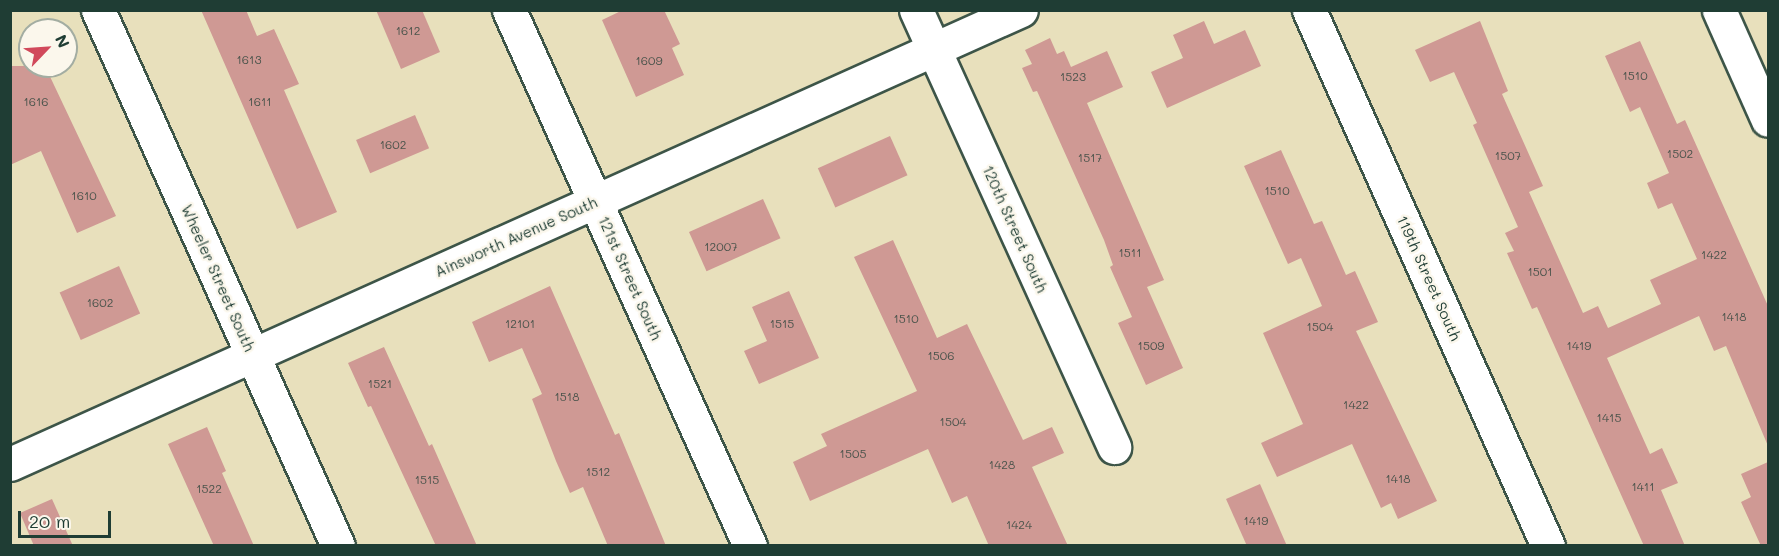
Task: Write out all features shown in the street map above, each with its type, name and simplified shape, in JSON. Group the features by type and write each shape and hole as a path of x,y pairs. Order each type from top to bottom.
{"street":[{"name":"Wheeler Street South","path":"98,10 338,546"},
{"name":"121st Street South","path":"508,10 750,546"},
{"name":"120th Street South","path":"916,10 1114,447"},
{"name":"Ainsworth Avenue South","path":"10,464 1021,10"},
{"name":"119th Street South","path":"1309,10 1548,546"},
{"path":"1719,10 1768,120"}],"building":[{"path":"201,10 246,10 257,36 274,29 299,84 284,90 337,212 297,229"},
{"path":"376,10 422,10 440,52 401,69"},
{"path":"623,10 664,10 680,44 672,48 684,75 636,97 602,20"},
{"path":"1204,21 1214,44 1245,30 1261,66 1167,108 1151,72 1183,58 1173,35"},
{"path":"1480,21 1508,91 1502,94 1543,186 1529,192 1583,313 1598,306 1608,328 1661,304 1650,280 1697,259 1672,203 1658,209 1647,183 1669,173 1640,107 1630,112 1605,56 1640,41 1677,124 1685,120 1768,306 1768,446 1726,346 1714,351 1699,316 1607,358 1650,454 1662,448 1678,483 1661,490 1685,546 1644,546 1537,307 1532,309 1507,253 1514,251 1505,233 1518,227 1473,125 1477,123 1454,72 1430,82 1415,50"},
{"path":"1050,38 1057,54 1064,51 1071,67 1107,51 1123,87 1087,103 1164,280 1147,287 1183,368 1146,385 1118,323 1132,317 1110,267 1113,265 1104,240 1037,91 1033,92 1022,68 1032,64 1025,50"},
{"path":"10,66 18,66 18,78 51,78 116,216 77,233 41,151 10,165"},
{"path":"415,115 429,148 370,173 356,140"},
{"path":"890,136 907,175 835,207 818,168"},
{"path":"1281,150 1314,224 1322,221 1346,275 1355,271 1378,322 1356,331 1437,501 1398,519 1391,503 1381,508 1352,444 1277,477 1261,443 1303,424 1263,333 1322,306 1301,258 1288,264 1244,166"},
{"path":"763,199 780,238 706,271 689,232"},
{"path":"893,240 937,338 967,324 1023,440 1052,427 1064,453 1032,467 1068,546 989,546 967,496 952,503 928,449 810,501 793,462 827,446 821,434 917,391 854,257"},
{"path":"119,266 140,314 81,340 60,292"},
{"path":"550,286 615,435 619,433 666,546 608,546 583,487 570,493 556,461 532,399 542,394 522,348 489,362 472,322"},
{"path":"789,291 819,358 759,384 744,351 767,341 752,307"},
{"path":"384,347 429,446 432,444 477,546 436,546 371,406 368,407 348,363"},
{"path":"207,427 226,471 222,473 254,546 214,546 168,444"},
{"path":"1768,462 1768,546 1761,546 1741,502 1751,497 1741,474"},
{"path":"1260,484 1287,546 1247,546 1226,499"},
{"path":"52,499 73,546 34,546 20,513"}]}
